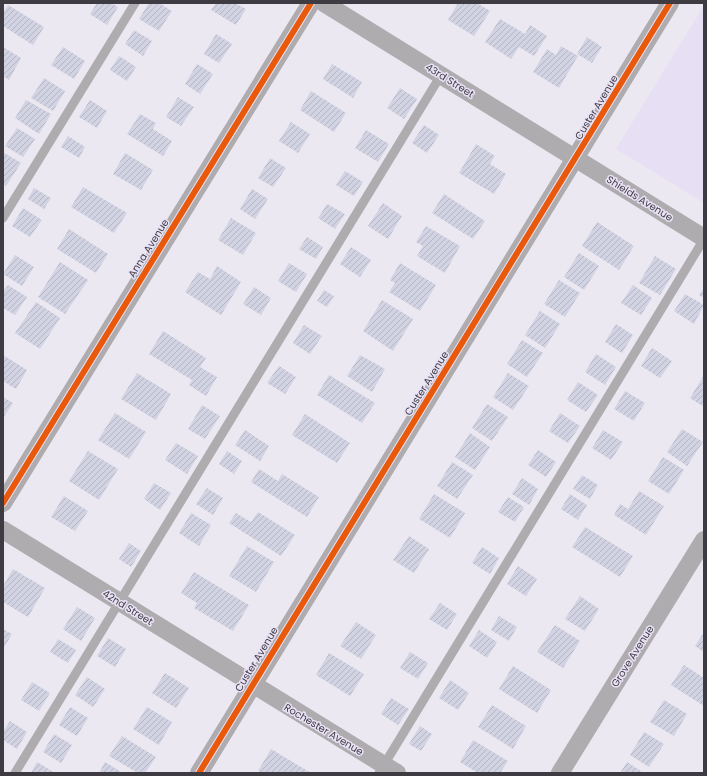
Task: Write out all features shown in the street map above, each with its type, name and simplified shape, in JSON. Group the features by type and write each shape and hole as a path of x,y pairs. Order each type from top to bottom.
{"street":[{"name":"Anna Avenue","path":"3,503 311,3"},
{"name":"43rd Street","path":"324,3 576,158"},
{"name":"Custer Avenue","path":"199,773 252,684 670,3"},
{"name":"Shields Avenue","path":"576,158 704,239"},
{"name":"42nd Street","path":"3,530 252,684"},
{"name":"Grove Avenue","path":"560,773 704,540"},
{"name":"Rochester Avenue","path":"252,684 386,770"}],"lane":[{"path":"3,218 135,3"},
{"path":"15,773 441,75"},
{"path":"386,770 704,239"}],"shaded area":[{"path":"704,5 704,203 616,149"}],"building":[{"path":"97,3 111,3 118,7 107,25 90,14"},
{"path":"149,3 159,3 172,11 159,31 139,19"},
{"path":"216,3 235,3 246,9 236,25 211,10"},
{"path":"458,3 477,3 490,11 474,36 448,20"},
{"path":"8,5 44,27 33,45 3,26 3,13"},
{"path":"500,19 525,34 530,25 547,36 534,56 519,47 511,59 485,42"},
{"path":"134,30 152,41 143,56 125,44"},
{"path":"216,34 232,44 219,63 204,54"},
{"path":"587,37 602,47 592,63 577,54"},
{"path":"561,46 578,56 559,88 533,72 547,49 556,55"},
{"path":"3,47 21,58 9,80 3,76"},
{"path":"63,47 85,61 74,79 51,65"},
{"path":"119,56 136,67 127,81 110,70"},
{"path":"197,64 213,74 200,94 185,84"},
{"path":"332,64 362,82 353,98 323,79"},
{"path":"44,78 65,91 53,111 31,98"},
{"path":"400,88 417,99 404,119 387,108"},
{"path":"311,91 346,113 334,132 300,110"},
{"path":"178,97 194,107 181,126 166,117"},
{"path":"26,100 51,114 39,134 15,118"},
{"path":"90,100 107,111 97,128 79,117"},
{"path":"140,114 156,123 153,129 172,141 163,156 127,134"},
{"path":"291,122 310,134 298,153 279,141"},
{"path":"424,125 439,135 427,153 412,143"},
{"path":"17,128 35,139 23,157 5,146"},
{"path":"366,130 389,144 378,162 355,148"},
{"path":"68,136 85,147 79,158 61,147"},
{"path":"476,144 495,156 490,164 506,174 494,194 459,173"},
{"path":"3,152 21,163 6,186 3,184"},
{"path":"125,153 153,170 141,190 113,174"},
{"path":"270,158 286,168 273,187 258,178"},
{"path":"345,171 363,182 354,196 336,185"},
{"path":"83,187 127,213 114,233 71,207"},
{"path":"34,188 51,198 44,209 28,199"},
{"path":"252,189 268,199 255,219 240,209"},
{"path":"444,194 485,221 473,239 432,213"},
{"path":"383,203 402,216 388,239 368,226"},
{"path":"327,204 345,214 335,229 318,218"},
{"path":"23,208 42,220 30,237 12,226"},
{"path":"231,218 256,233 243,255 218,240"},
{"path":"597,222 634,246 619,270 582,246"},
{"path":"426,226 460,246 445,273 417,256 423,246 416,242"},
{"path":"69,229 108,254 96,273 57,249"},
{"path":"307,237 323,247 316,259 299,249"},
{"path":"351,247 371,260 360,277 340,264"},
{"path":"579,253 599,266 584,290 564,277"},
{"path":"15,255 34,267 22,286 3,274"},
{"path":"655,256 676,269 660,295 639,283"},
{"path":"60,262 88,280 65,314 38,297"},
{"path":"289,263 307,274 296,292 278,281"},
{"path":"400,263 436,285 420,311 389,292 395,283 390,280"},
{"path":"217,266 241,282 221,315 185,292 198,272 210,279"},
{"path":"559,280 580,293 565,317 544,304"},
{"path":"8,285 27,297 15,315 3,308 3,292"},
{"path":"633,285 652,298 641,315 621,303"},
{"path":"254,287 271,298 261,315 243,304"},
{"path":"704,288 704,298 699,295"},
{"path":"324,290 334,296 327,307 317,301"},
{"path":"685,294 704,305 694,324 674,311"},
{"path":"382,300 413,319 393,351 363,331"},
{"path":"36,302 60,318 40,349 15,333"},
{"path":"540,311 560,324 545,348 525,335"},
{"path":"616,324 633,335 622,353 605,342"},
{"path":"304,325 322,336 310,354 293,343"},
{"path":"163,331 206,358 200,367 217,377 206,396 189,385 192,380 149,354"},
{"path":"522,340 543,353 527,377 507,364"},
{"path":"652,348 672,361 660,378 641,366"},
{"path":"596,354 616,367 605,385 585,372"},
{"path":"3,355 27,370 16,389 3,381"},
{"path":"360,355 385,369 372,392 347,376"},
{"path":"279,366 296,377 285,394 267,383"},
{"path":"137,373 171,394 156,420 121,399"},
{"path":"508,373 529,386 513,410 493,397"},
{"path":"329,375 375,403 362,423 317,395"},
{"path":"704,375 704,407 690,398"},
{"path":"578,382 598,395 586,412 567,400"},
{"path":"625,391 645,403 634,421 614,409"},
{"path":"3,397 13,403 3,418"},
{"path":"487,404 508,417 492,441 472,428"},
{"path":"202,405 220,416 205,439 188,429"},
{"path":"115,413 146,432 129,459 98,440"},
{"path":"560,413 580,426 568,443 549,431"},
{"path":"305,414 350,443 337,463 292,435"},
{"path":"682,429 703,442 687,466 667,452"},
{"path":"245,430 269,446 260,461 235,445"},
{"path":"603,430 623,442 611,460 592,448"},
{"path":"470,433 490,447 475,470 455,457"},
{"path":"176,443 198,456 187,474 165,460"},
{"path":"538,450 556,462 546,477 528,465"},
{"path":"88,451 118,469 99,500 69,481"},
{"path":"227,451 242,461 234,474 219,464"},
{"path":"663,457 684,470 669,494 648,481"},
{"path":"452,462 473,475 457,499 437,486"},
{"path":"259,469 278,481 282,474 319,497 307,517 251,482"},
{"path":"582,475 598,485 590,499 573,489"},
{"path":"522,478 538,489 529,505 512,494"},
{"path":"154,483 171,493 160,510 144,499"},
{"path":"207,488 223,498 213,515 196,504"},
{"path":"639,491 664,506 646,535 614,515 620,504 628,509"},
{"path":"434,494 465,513 450,538 419,519"},
{"path":"570,494 587,505 578,520 561,509"},
{"path":"64,496 88,511 75,531 51,517"},
{"path":"508,497 524,507 515,522 498,512"},
{"path":"258,512 295,535 281,556 229,523 236,513 251,522"},
{"path":"191,513 211,525 199,546 179,533"},
{"path":"585,527 633,556 620,577 572,547"},
{"path":"409,536 429,549 414,573 393,560"},
{"path":"129,543 141,551 131,567 119,559"},
{"path":"247,546 274,562 256,592 229,576"},
{"path":"482,547 499,558 490,574 472,563"},
{"path":"518,566 537,579 526,596 507,584"},
{"path":"13,569 45,588 28,617 3,602 3,586"},
{"path":"194,572 249,605 233,631 194,608 197,603 181,593"},
{"path":"580,596 599,609 585,631 565,619"},
{"path":"440,603 457,614 447,630 429,619"},
{"path":"77,607 95,618 81,641 63,629"},
{"path":"499,616 517,627 509,641 491,630"},
{"path":"356,622 376,635 361,659 340,646"},
{"path":"555,625 580,641 563,668 537,652"},
{"path":"3,629 12,634 3,649"},
{"path":"479,630 497,642 487,658 469,646"},
{"path":"704,632 704,652 695,646"},
{"path":"108,638 126,649 115,667 97,656"},
{"path":"58,639 76,650 68,663 50,652"},
{"path":"410,652 428,663 418,679 400,668"},
{"path":"329,653 364,674 350,696 316,675"},
{"path":"684,665 704,678 704,706 671,685"},
{"path":"513,666 551,690 537,713 499,689"},
{"path":"165,673 189,688 176,708 152,693"},
{"path":"87,677 105,689 93,707 75,695"},
{"path":"450,680 469,693 458,710 439,698"},
{"path":"32,682 50,693 39,711 21,700"},
{"path":"391,698 409,709 398,725 381,714"},
{"path":"664,700 687,714 674,736 650,722"},
{"path":"492,705 526,726 513,749 478,727"},
{"path":"70,707 88,718 77,736 59,725"},
{"path":"147,707 172,722 159,745 133,729"},
{"path":"10,721 27,732 17,749 3,740 3,732"},
{"path":"420,726 432,734 421,751 409,744"},
{"path":"644,732 664,744 649,767 630,755"},
{"path":"54,734 72,745 61,763 43,752"},
{"path":"122,736 156,757 145,773 138,773 109,756"},
{"path":"473,740 508,761 500,773 478,773 460,762"},
{"path":"271,749 311,773 262,773 258,771"},
{"path":"37,762 55,773 31,773"},
{"path":"105,762 123,773 99,773"},
{"path":"627,762 644,773 620,773"}],"cycle path":[{"path":"3,503 311,3"},
{"path":"199,773 670,3"}]}
